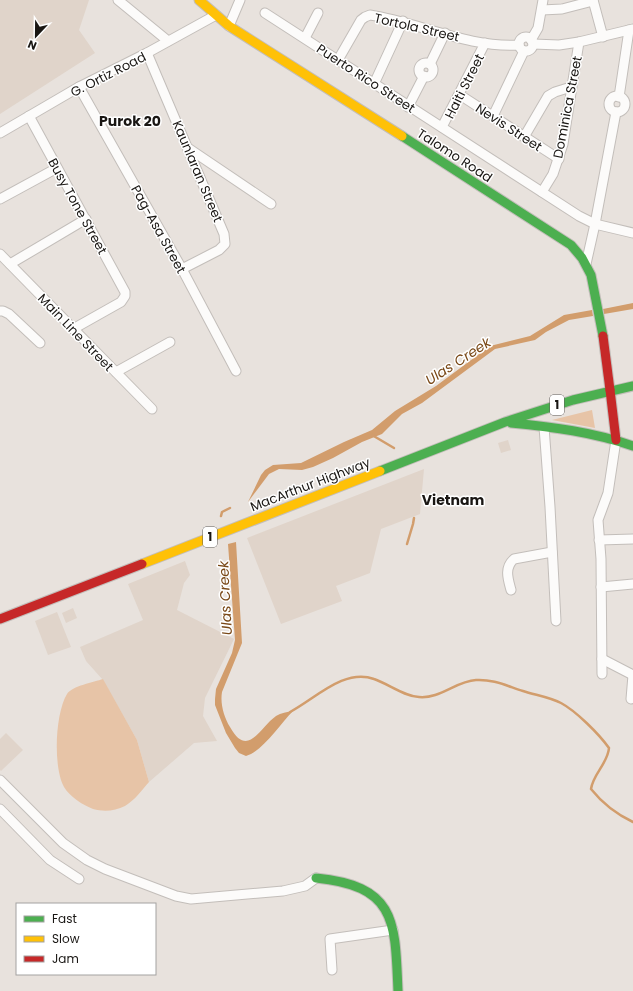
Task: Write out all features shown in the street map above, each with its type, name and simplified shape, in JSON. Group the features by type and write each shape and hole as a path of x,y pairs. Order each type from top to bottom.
{"main road":[{"name":"Talomo Road","path":"199,0 229,26 560,237 577,251 586,264 591,275 597,300 616,440"},
{"name":"MacArthur Highway","path":"0,619 505,422 549,407 610,390 633,386"},
{"path":"505,422 576,431 616,440 633,446"},
{"path":"316,878 343,882 369,893 381,903 389,915 393,930 398,991"}],"street":[{"path":"118,0 168,41"},
{"path":"229,26 240,0"},
{"path":"492,116 521,48 530,50 538,28 543,0"},
{"path":"542,10 562,9 593,1 603,37"},
{"name":"Puerto Rico Street","path":"266,13 579,216 595,224 633,233"},
{"path":"305,38 318,13"},
{"name":"G. Ortiz Road","path":"0,133 79,87 147,53 216,15"},
{"name":"Tortola Street","path":"338,60 361,20 370,15 403,21 485,44 521,48"},
{"path":"374,84 403,21"},
{"path":"532,42 559,45 603,37 631,29 619,97 623,99 624,104 623,109 616,112 586,264"},
{"path":"408,106 424,76 431,74 432,68 430,64 445,33"},
{"name":"Dominica Street","path":"542,192 553,174 563,144 579,42"},
{"name":"Haiti Street","path":"442,128 485,44"},
{"name":"Kaunlaran Street","path":"147,53 225,239 223,247 219,250 182,270"},
{"name":"Pag-Asa Street","path":"79,87 182,270 236,371"},
{"path":"524,137 548,96 555,92 572,87"},
{"name":"Nevis Street","path":"460,95 559,159"},
{"name":"Busy Tone Street","path":"29,116 124,289 125,296 121,302 73,329"},
{"path":"188,148 271,204"},
{"path":"0,199 57,168"},
{"path":"10,264 86,219"},
{"name":"Main Line Street","path":"0,254 152,409"},
{"path":"0,311 3,310 8,314 40,343"},
{"path":"116,372 170,342"},
{"path":"544,426 556,620"},
{"path":"602,674 601,558 598,520 608,493 616,440"},
{"path":"599,540 633,539"},
{"path":"511,590 507,574 510,562 514,559 552,552"},
{"path":"601,586 633,584"},
{"path":"602,659 633,675 631,699"},
{"path":"0,780 64,843 87,860 105,869 176,896 191,898 283,891 305,886 316,878"},
{"path":"0,809 50,860 79,880"},
{"path":"332,970 330,939 393,930"}],"shaded area":[{"path":"0,0 89,0 79,30 95,53 0,114"},
{"path":"633,303 633,309 604,314 603,309"},
{"path":"592,310 593,316 569,320 546,332 535,340 495,349 422,403 402,414 382,434 362,442 313,467 302,470 279,469 269,474 248,502 261,475 265,470 273,465 301,463 372,430 395,411 436,386 490,346 530,336 564,315"},
{"path":"592,410 595,428 552,420"},
{"path":"508,440 511,450 501,453 498,443"},
{"path":"424,469 420,514 381,529 370,573 336,586 342,601 281,624 247,538"},
{"path":"236,542 242,643 222,692 222,706 224,715 236,736 242,740 248,741 259,733 276,716 293,711 259,749 246,756 239,753 235,748 226,733 215,705 216,689 232,653 235,640 228,544"},
{"path":"185,561 190,575 184,583 177,610 234,639 205,698 203,716 217,741 194,743 149,782 137,740 103,680 86,661 80,647 143,620 128,584"},
{"path":"73,608 77,618 66,623 62,613"},
{"path":"57,612 71,647 48,655 35,621"},
{"path":"103,679 137,740 149,782 129,804 117,809 105,811 93,809 85,805 67,791 60,778 57,754 60,714 67,694 73,689"},
{"path":"6,733 23,750 1,771 0,739"}],"waterway":[{"path":"372,435 394,448"},
{"name":"Ulas Creek","path":"221,516 222,512 230,508"},
{"path":"407,544 414,518"},
{"name":"Ulas Creek","path":"290,712 330,686 341,681 363,677 380,681 402,692 419,697 427,697 441,693 469,681 482,680 500,683 552,699 561,703 580,717 609,748 606,759 595,778 591,789 610,808 633,822"}],"traffic: fast":[{"path":"402,136 571,245 582,258 591,275 603,336"},
{"path":"380,471 505,422 573,400 633,386"},
{"path":"511,423 573,431 603,437 633,446"},
{"path":"316,878 343,882 363,889 377,899 386,912 392,927 395,945 398,991"}],"traffic: slow":[{"path":"199,0 229,26 402,136"},
{"path":"142,564 380,471"}],"traffic: jam":[{"path":"603,336 610,390"},
{"path":"610,390 616,440"},
{"path":"0,619 142,564"}],"district":[{"name":"Purok 20","path":"130,121"},
{"name":"Vietnam","path":"453,500"}]}
